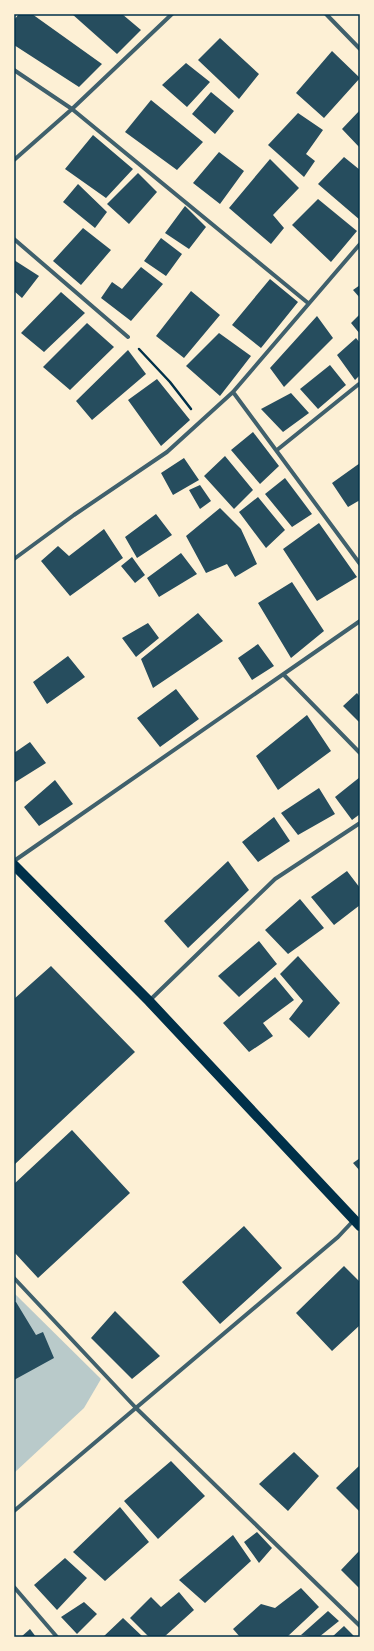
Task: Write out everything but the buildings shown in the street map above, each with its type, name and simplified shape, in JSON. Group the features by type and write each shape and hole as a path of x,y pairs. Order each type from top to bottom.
{"main road":[{"path":"14,865 149,1001 357,1223"}],"street":[{"path":"14,160 72,109 172,14"},
{"path":"326,14 360,49"},
{"path":"14,70 72,109 308,303"},
{"path":"14,239 128,337"},
{"path":"14,559 74,515 167,452 233,392 360,244"},
{"path":"276,450 359,384"},
{"path":"233,392 360,564"},
{"path":"14,861 360,621"},
{"path":"284,675 360,753"},
{"path":"149,1001 275,879 360,823"},
{"path":"14,1510 338,1237 357,1223"},
{"path":"14,1278 136,1408 360,1626"},
{"path":"14,1587 57,1637"}],"path":[{"path":"128,337 170,382 200,422"}],"shaded area":[{"path":"14,1293 101,1379 84,1408 14,1473"}]}
